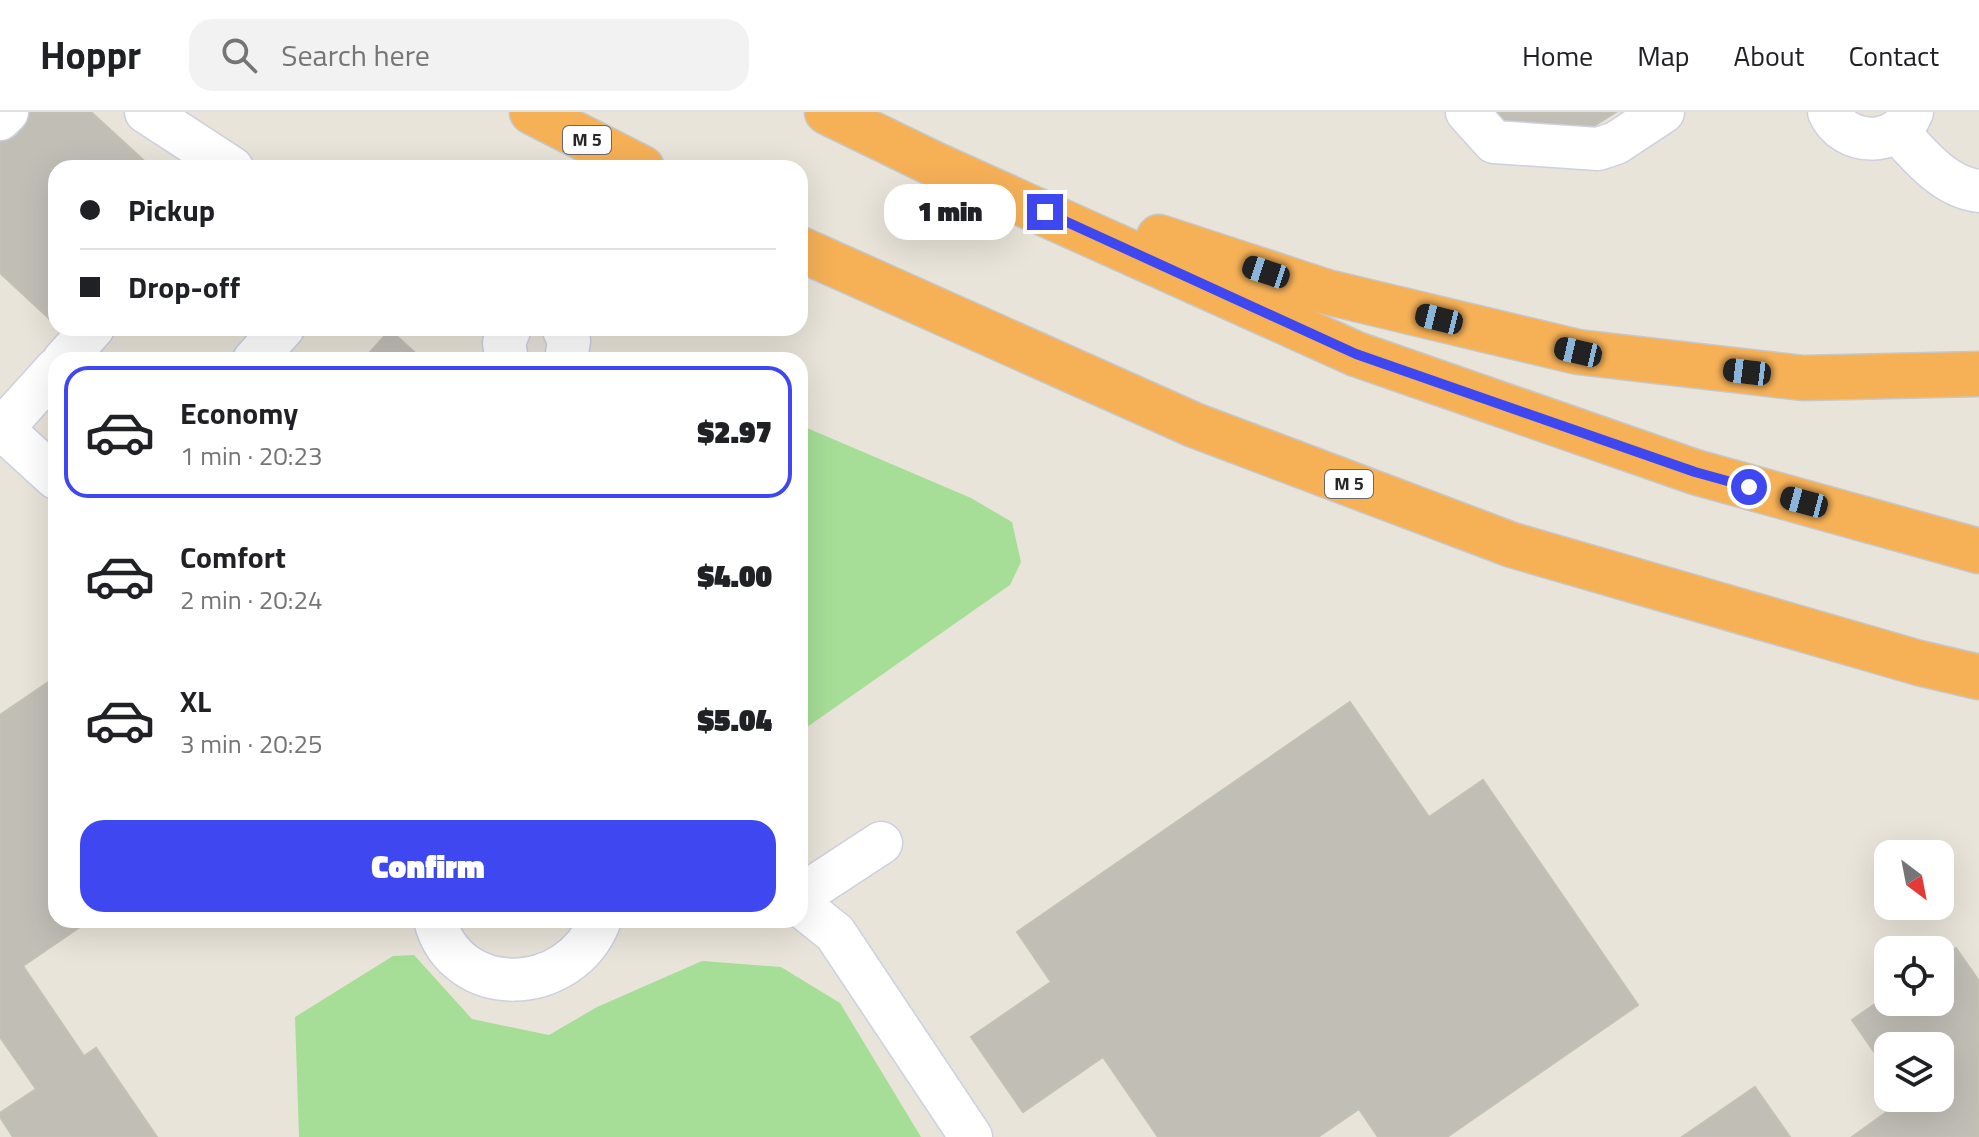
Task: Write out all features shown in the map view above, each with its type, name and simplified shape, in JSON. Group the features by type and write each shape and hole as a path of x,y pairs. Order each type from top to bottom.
{"highway":[{"name":"M 5","path":"532,112 626,160"},
{"path":"827,112 934,164 1356,354 1695,472 1979,551"},
{"path":"1045,212 1084,213 1327,292 1578,352 1803,378 1979,374"},
{"name":"M 5","path":"808,253 1194,425 1512,545 1919,663"},
{"path":"1919,663 1979,677"},
{"path":"1919,663 1979,696"}],"street":[{"path":"0,119 7,112"},
{"path":"146,112 220,160"},
{"path":"1467,112 1494,142 1598,149 1616,143 1663,112"},
{"path":"1829,112 1845,132 1862,139 1880,139 1904,122 1933,170 1969,190 1979,191"},
{"path":"71,352 86,336"},
{"path":"261,352 276,336"},
{"path":"48,378 1,428 48,471"},
{"path":"808,891 881,843"},
{"path":"808,911 835,933 971,1137"},
{"path":"437,928 459,959 488,977 521,981 555,972 581,952 595,928"}],"green space":[{"path":"808,428 971,498 1012,522 1021,562 1010,585 808,726"},
{"path":"414,955 472,1019 549,1035 597,1007 702,961 781,967 840,1003 921,1137 299,1137 295,1017 393,956"}],"building":[{"path":"27,112 91,112 143,160 48,160 48,318 0,273 0,142"},
{"path":"1492,112 1616,112 1589,129 1502,126"},
{"path":"385,336 397,336 414,352 370,352"},
{"path":"48,682 48,928 78,928 23,966 84,1056 96,1048 157,1137 13,1137 0,1117 0,1113 36,1089 0,1037 0,715"},
{"path":"1350,702 1429,817 1483,780 1638,1005 1447,1137 1378,1137 1359,1109 1318,1137 1158,1137 1103,1057 1023,1112 971,1037 1051,982 1017,932"},
{"path":"1956,948 1979,981 1979,1137 1852,1137 1887,1112 1954,1112 1954,1032 1874,1032 1874,1052 1852,1020 1874,1005 1874,1016 1954,1016"},
{"path":"1755,1087 1790,1137 1682,1137"}],"route":[{"path":"1045,212 1356,354 1695,472 1749,487"}]}
